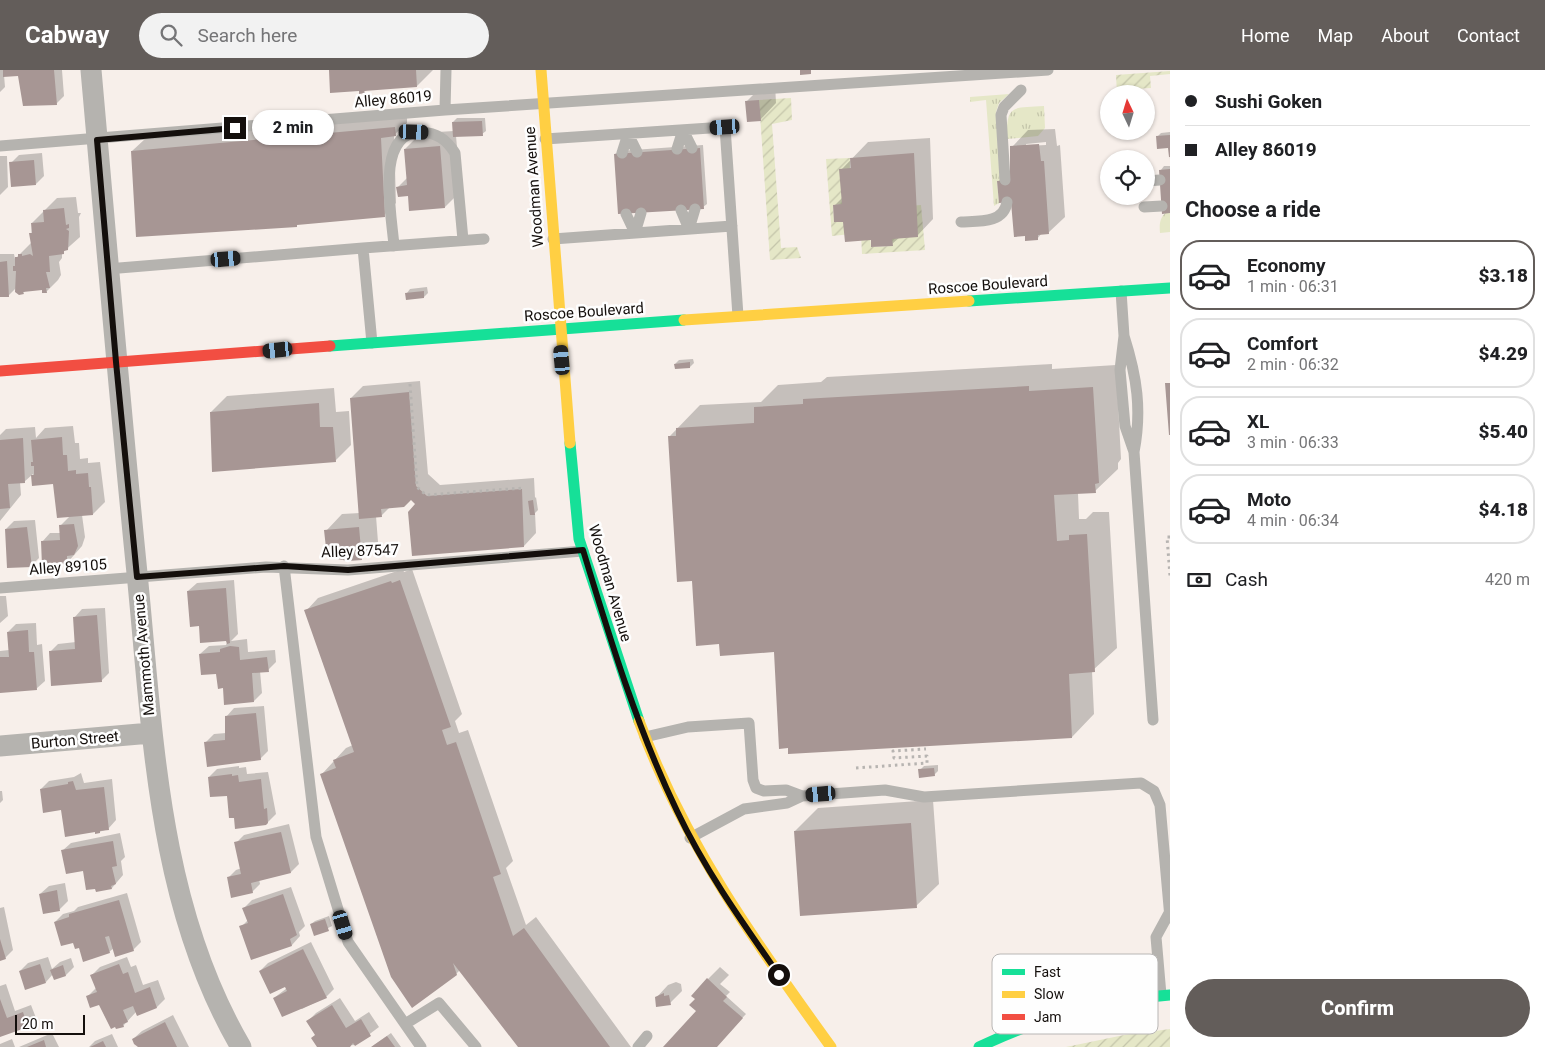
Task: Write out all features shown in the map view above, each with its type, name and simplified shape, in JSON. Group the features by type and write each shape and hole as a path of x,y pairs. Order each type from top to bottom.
{"main road":[{"name":"Woodman Avenue","path":"541,70 559,328 579,539 608,634 645,737 690,838 730,905 831,1047"},
{"name":"Roscoe Boulevard","path":"0,371 213,357 559,328 1170,288"},
{"path":"979,1047 1012,1034"}],"street":[{"name":"Mammoth Avenue","path":"91,70 107,269 151,734 167,842 190,931 220,1012 241,1047"},
{"name":"Burton Street","path":"0,746 151,734"}],"lane":[{"path":"445,110 446,70"},
{"name":"Alley 86019","path":"0,146 97,140 445,110 1048,70"},
{"path":"1005,180 1001,115 1004,107 1021,90"},
{"path":"546,139 725,127 738,316"},
{"path":"683,130 692,148"},
{"path":"677,149 683,130"},
{"path":"394,246 390,158 398,140 414,132 433,133 447,141 455,153 463,240"},
{"path":"628,134 637,152"},
{"path":"622,153 628,134"},
{"path":"1155,180 1160,180"},
{"path":"961,222 995,218 1004,211 1007,202"},
{"path":"1144,207 1162,206"},
{"path":"689,229 696,209"},
{"path":"681,210 689,229"},
{"path":"635,233 641,213"},
{"path":"626,214 635,233"},
{"path":"553,239 732,226"},
{"path":"107,269 484,238"},
{"path":"363,248 372,343"},
{"path":"1121,291 1124,336 1120,370 1125,426 1134,452 1153,720"},
{"name":"Alley 87547","path":"137,577 284,566 348,570 583,550"},
{"path":"284,566 316,837 348,942 420,1047"},
{"name":"Alley 89105","path":"0,588 137,577"},
{"path":"645,737 688,727 749,723 753,780 756,788 786,790 802,796"},
{"path":"690,838 744,809 787,803 802,796 885,790 924,797 1141,782 1154,791 1160,805 1169,916 1156,937 1165,995"},
{"path":"405,1024 439,1003 476,1047"},
{"path":"638,1047 647,1036"}],"path":[{"path":"410,384 417,487 426,495 524,488"},
{"path":"1170,537 1167,538 1170,576"},
{"path":"856,768 927,763 927,756 894,758 893,751 926,749"}],"green space":[{"path":"1170,71 1170,74 1150,76 1151,85 1117,85 1116,75"},
{"path":"1009,94 999,103 996,112 1000,181 997,181 999,202 1001,202 994,206 986,100 970,102 970,97"},
{"path":"791,98 792,120 772,124 781,248 797,247 801,258 770,260 759,100"},
{"path":"1044,106 1045,128 1038,136 1007,139 1008,119 1013,110"},
{"path":"850,158 849,204 833,205 834,222 851,221 851,234 832,236 826,159"},
{"path":"921,205 925,250 862,254 861,234 870,233 871,247 892,246 892,232 909,206"},
{"path":"1170,210 1170,232 1160,233 1161,220 1164,214"},
{"path":"1170,1029 1170,1047 1066,1047 1124,1035 1158,1034 1158,1031"}],"building":[{"path":"3,70 54,70 57,105 23,106 18,76 3,77"},
{"path":"329,70 416,70 417,87 364,91 365,93 359,94 359,91 330,93"},
{"path":"800,70 811,70 811,74 800,75"},
{"path":"759,100 761,121 747,122 745,101"},
{"path":"482,121 483,136 453,137 452,122"},
{"path":"395,127 396,136 381,138 385,217 297,225 297,227 136,237 131,151"},
{"path":"1170,135 1169,157 1168,148 1157,149 1156,136"},
{"path":"1039,144 1041,161 1044,161 1049,234 1038,235 1038,240 1025,241 1025,236 1014,237 1011,202 999,203 997,181 1010,180 1010,146"},
{"path":"440,146 445,208 409,211 408,196 398,197 396,187 407,185 404,149"},
{"path":"700,148 704,209 618,214 614,154"},
{"path":"914,153 918,237 892,239 893,246 871,247 871,240 845,242 843,222 834,222 833,205 842,204 839,169 851,168 850,158"},
{"path":"34,160 36,185 11,187 9,162"},
{"path":"1170,169 1170,213 1162,214 1159,170"},
{"path":"64,208 66,225 69,224 69,228 66,229 69,231 68,250 64,251 64,254 49,256 50,272 46,272 50,288 46,288 47,293 42,293 42,290 23,292 24,294 19,295 15,292 16,271 13,271 13,266 15,266 15,257 18,257 18,254 22,254 22,256 30,254 33,256 29,233 32,233 31,223 44,222 43,210"},
{"path":"7,261 9,297 0,297 0,262"},
{"path":"424,291 424,298 406,300 405,293"},
{"path":"690,362 690,368 675,369 674,364"},
{"path":"1165,383 1170,383 1170,435 1169,435"},
{"path":"1029,386 1029,391 1093,387 1099,483 1095,484 1096,493 1054,495 1057,541 1069,540 1069,535 1087,534 1095,672 1069,674 1072,738 788,754 788,748 779,749 774,652 720,656 719,644 696,646 692,581 677,582 668,436 676,436 676,428 754,423 754,407 803,404 803,399"},
{"path":"409,392 416,486 427,496 522,489 524,547 412,556 408,512 415,504 411,500 404,507 381,509 382,517 359,519 350,398"},
{"path":"319,403 320,427 333,427 336,462 212,472 210,412"},
{"path":"62,437 63,455 67,455 68,471 76,470 76,474 88,473 93,515 57,518 53,484 32,486 31,475 34,475 34,466 31,466 31,462 33,462 31,440"},
{"path":"23,438 25,483 8,484 10,508 0,509 0,440"},
{"path":"533,500 535,515 530,515 528,501"},
{"path":"74,524 78,546 74,555 67,556 67,564 42,566 41,541 60,540 59,525"},
{"path":"27,527 32,567 7,568 5,529"},
{"path":"359,527 362,560 348,561 327,557 324,530"},
{"path":"400,580 451,727 442,730 447,745 456,742 501,874 493,877 513,936 524,928 610,1047 518,1047 453,963 457,975 412,1008 391,977 320,774 336,768 333,760 354,752 304,610 391,581 392,583"},
{"path":"226,588 230,643 227,644 226,641 200,643 199,626 190,627 187,591"},
{"path":"97,615 102,682 51,686 49,651 75,649 73,617"},
{"path":"28,630 29,652 34,652 37,690 0,693 0,657 9,657 7,632"},
{"path":"230,646 239,647 240,660 267,657 269,672 252,673 254,702 224,705 223,688 218,689 216,674 201,675 199,654 220,652 220,649"},
{"path":"256,713 261,760 207,767 204,742 225,740 225,716"},
{"path":"934,768 935,776 919,778 918,769"},
{"path":"232,774 232,776 238,775 239,782 261,779 264,809 267,808 268,823 266,825 235,829 234,818 229,818 227,796 210,797 208,777"},
{"path":"73,781 76,790 104,787 109,830 100,831 100,833 95,834 95,832 65,837 61,810 43,813 40,789 68,784 68,782"},
{"path":"911,823 917,908 800,916 794,831"},
{"path":"281,832 291,873 251,883 253,893 231,898 227,877 241,874 234,842"},
{"path":"113,841 117,866 112,867 116,884 111,886 112,889 96,892 95,889 86,890 83,871 66,874 61,850"},
{"path":"57,890 60,911 43,914 39,894"},
{"path":"283,894 297,935 290,939 292,946 251,960 239,926 248,923 242,908"},
{"path":"119,900 134,951 115,957 109,936 105,937 110,953 83,962 79,948 75,949 73,943 61,946 54,922 69,917 69,914"},
{"path":"325,919 329,931 314,936 310,924"},
{"path":"0,939 6,959 0,961"},
{"path":"303,949 327,998 282,1017 273,998 287,991 285,987 270,994 259,971"},
{"path":"40,964 46,983 25,990 19,971"},
{"path":"119,964 123,974 128,972 135,993 150,987 157,1008 137,1016 133,1006 123,1010 128,1022 123,1024 124,1027 111,1029 99,1005 90,1008 86,996 97,992 90,975"},
{"path":"63,965 66,976 54,980 50,970"},
{"path":"707,978 727,997 723,1001 743,1018 717,1047 663,1047 696,1011 689,1005 695,999 691,996"},
{"path":"664,993 664,996 669,995 671,1005 656,1007 655,997"},
{"path":"0,999 7,1018 23,1012 28,1027 0,1037"},
{"path":"332,1005 346,1028 361,1019 371,1036 355,1046 353,1043 350,1047 317,1047 311,1038 315,1035 306,1021"},
{"path":"165,1022 177,1047 138,1047 134,1044 132,1039"},
{"path":"387,1036 395,1047 371,1047"},
{"path":"44,1040 46,1047 27,1047"},
{"path":"103,1041 106,1047 90,1047"}],"traffic: fast":[{"path":"969,301 1170,288"},
{"path":"330,346 684,320"},
{"path":"570,443 579,539 639,721"},
{"path":"1158,996 1170,995"},
{"path":"979,1047 1009,1034"}],"traffic: slow":[{"path":"541,70 570,443"},
{"path":"684,320 969,301"},
{"path":"639,721 657,766 699,850 775,969 831,1047"}],"traffic: jam":[{"path":"0,371 330,346"}],"route":[{"path":"235,128 97,140 107,269 137,577 284,566 348,570 583,550 608,634 653,759 690,838 730,905 779,975"}]}
